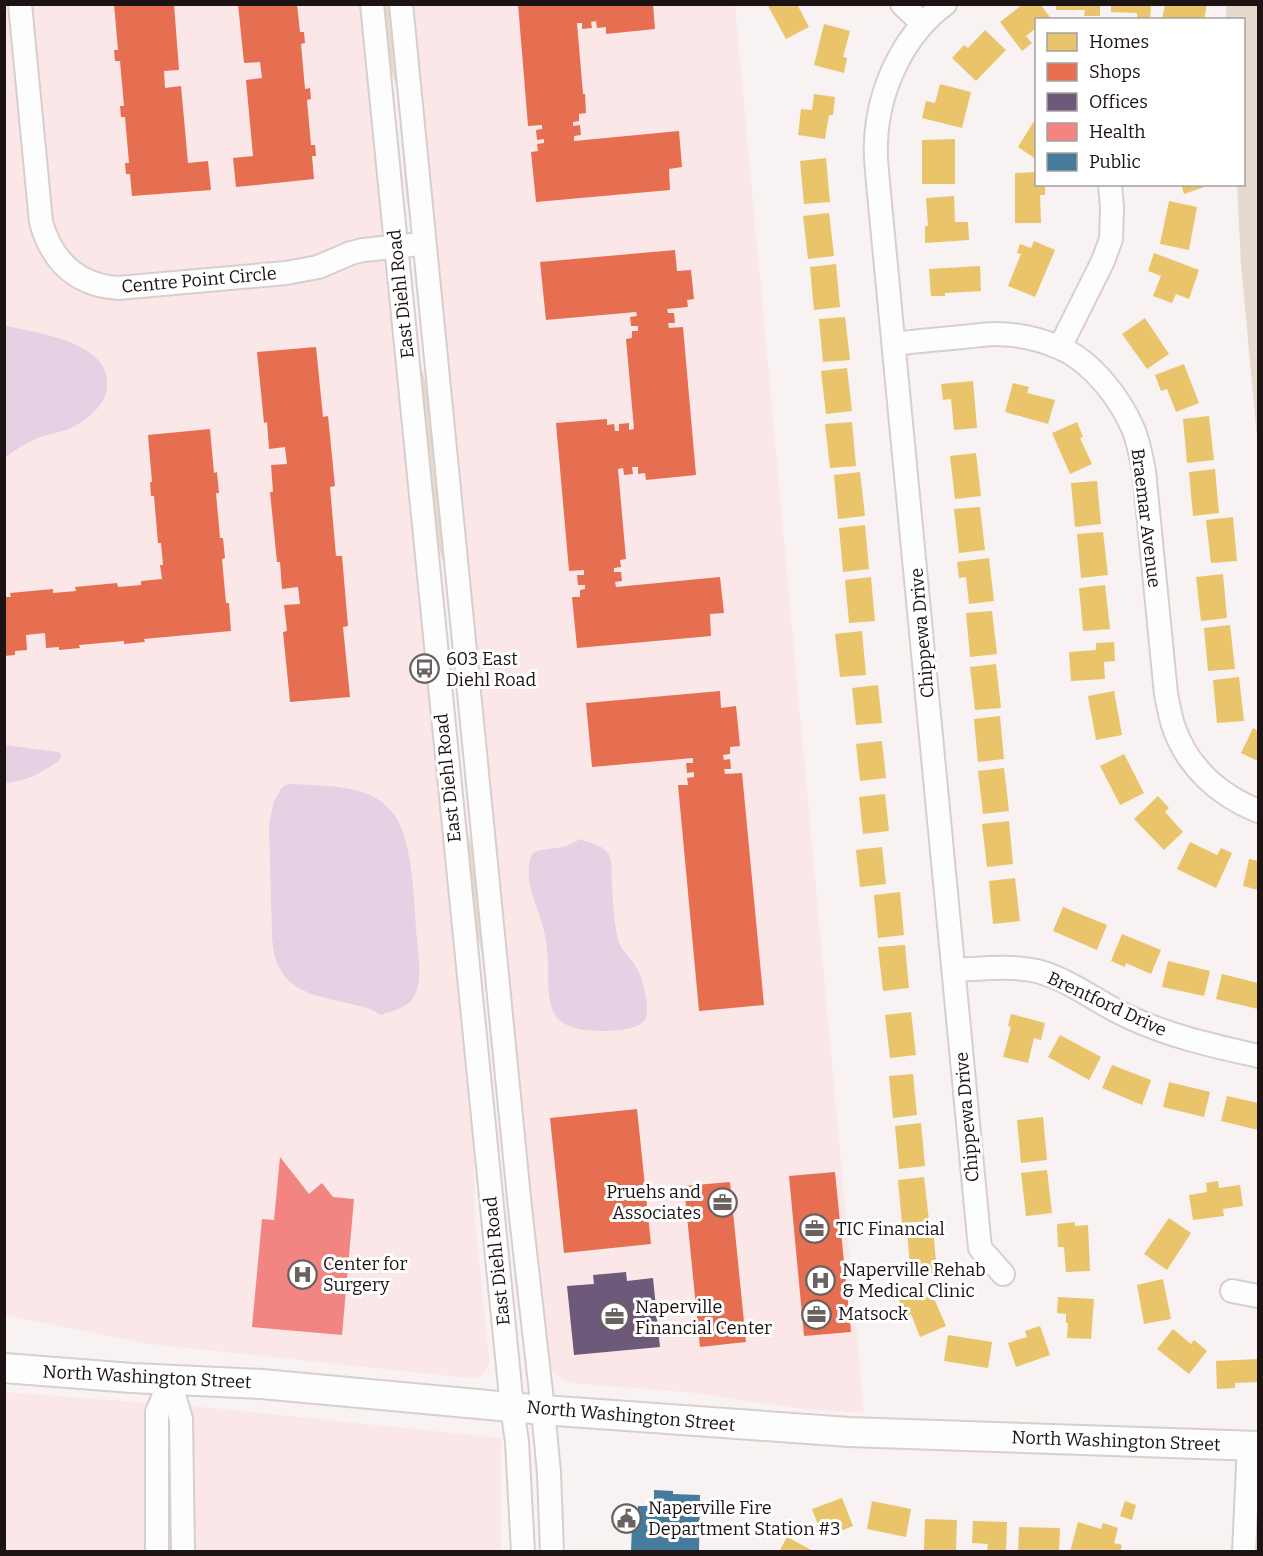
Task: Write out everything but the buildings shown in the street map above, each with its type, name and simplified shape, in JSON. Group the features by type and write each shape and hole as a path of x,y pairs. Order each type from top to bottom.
{"main road":[{"name":"North Washington Street","path":"4,1368 170,1381 262,1384 543,1410 849,1432 1254,1445"}],"street":[{"name":"Centre Point Circle","path":"20,4 41,222 53,252 73,272 101,286 128,288 286,273 318,267 351,252 424,243"},
{"name":"East Diehl Road","path":"372,4 454,838 517,1442 523,1551"},
{"name":"East Diehl Road","path":"401,4 524,1244 543,1410 549,1473 552,1551"},
{"path":"902,4 923,24"},
{"name":"Chippewa Drive","path":"945,4 923,24 890,77 882,102 876,143 879,195 980,1248 1004,1274"},
{"path":"1060,347 1103,261 1111,239 1110,186"},
{"name":"Braemar Avenue","path":"894,344 993,334 1017,336 1060,347 1088,367 1112,392 1127,415 1139,448 1144,471 1166,694 1172,724 1191,761 1207,779 1240,804 1258,811"},
{"name":"Brentford Drive","path":"954,970 1010,968 1036,971 1056,977 1130,1018 1163,1031 1258,1056"},
{"path":"1232,1291 1258,1296"},
{"path":"158,1551 157,1412 170,1381"},
{"path":"170,1381 182,1419 183,1551"},
{"path":"1244,1551 1254,1445"}],"shaded area":[{"path":"4,5 363,5 473,1115 475,1218 489,1357 489,1364 484,1373 478,1377 468,1378 150,1344 5,1315"},
{"path":"380,5 392,5 412,203 407,203 397,90 384,44"},
{"path":"409,5 735,5 864,1413 803,1409 695,1393 574,1383 560,1378 549,1366 533,1246"},
{"path":"1226,5 1258,5 1258,448 1241,264 1237,186 1245,186 1245,18 1226,18"},
{"path":"411,277 420,362 434,416 456,654 453,653 444,566 431,515 407,278"},
{"path":"5,326 74,344 89,352 100,363 107,376 104,398 89,417 71,428 31,441 5,458"},
{"path":"451,727 456,727 466,825 479,876 496,1046 492,1045 482,952 470,910"},
{"path":"5,745 58,752 61,754 60,760 34,776 5,783"},
{"path":"285,785 353,789 375,797 392,811 400,825 408,851 412,876 419,969 415,995 409,1003 400,1008 381,1015 365,1007 311,994 292,983 278,965 272,937 269,824 274,801"},
{"path":"581,839 603,849 609,855 619,943 636,967 646,999 645,1020 632,1028 600,1031 571,1027 559,1020 552,1010 548,989 546,942 528,870 533,853 564,847"},
{"path":"4,1392 202,1407 501,1438 501,1551 5,1551"}],"place":[{"name":"603 East Diehl Road","path":"425,669"},
{"name":"Pruehs and Associates","path":"722,1202"},
{"name":"TIC Financial","path":"815,1229"},
{"name":"Center for Surgery","path":"302,1274"},
{"name":"Naperville Rehab & Medical Clinic","path":"821,1280"},
{"name":"Matsock","path":"817,1314"},
{"name":"Naperville Financial Center","path":"614,1317"},
{"name":"Naperville Fire Department Station #3","path":"627,1518"}]}
